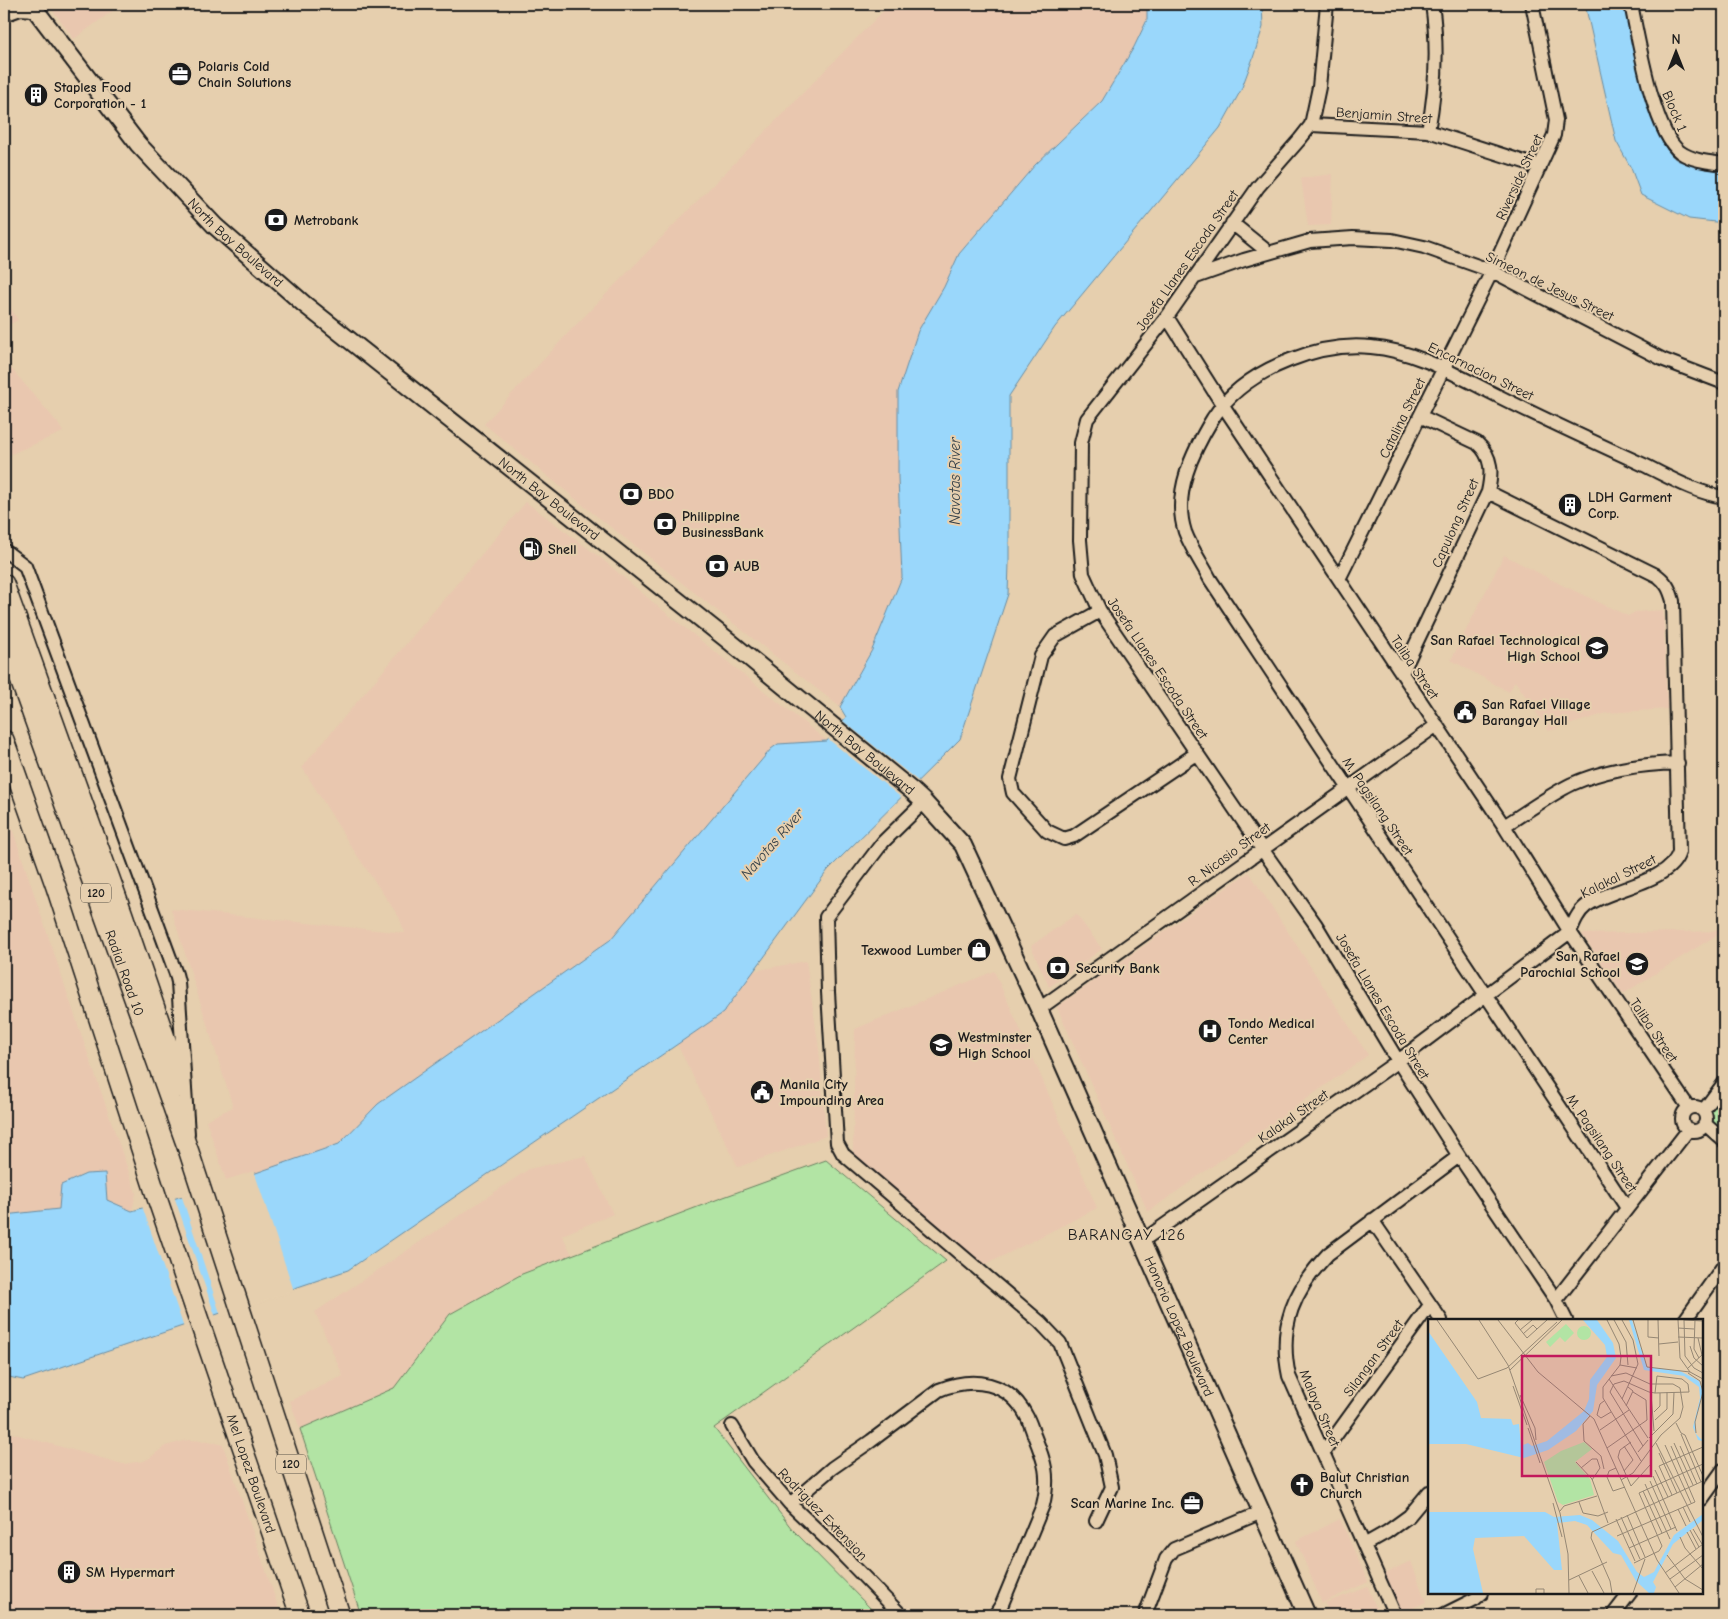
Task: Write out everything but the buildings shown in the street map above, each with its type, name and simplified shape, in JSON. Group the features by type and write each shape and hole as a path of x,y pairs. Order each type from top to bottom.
{"highway":[{"path":"4,584 122,912 168,1050 189,1152"},
{"name":"Radial Road 10","path":"4,635 189,1152 340,1615"},
{"name":"120","path":"4,740 56,887 70,934"},
{"path":"4,769 46,889 70,934"},
{"name":"Mel Lopez Boulevard","path":"70,934 157,1198 300,1615"}],"main road":[{"path":"7,8 33,6"},
{"name":"North Bay Boulevard","path":"33,6 138,144 216,226 304,304 729,641 924,802 963,845 1039,1009"},
{"name":"Honorio Lopez Boulevard","path":"1039,1009 1307,1615"}],"street":[{"name":"Josefa Llanes Escoda Street","path":"1327,4 1319,87 1311,125 1258,187 1167,317 1087,419 1081,443 1080,540 1083,574 1100,611 1316,925 1398,1061 1556,1300 1566,1319"},
{"path":"1428,131 1432,114 1435,60 1432,4"},
{"name":"Riverside Street","path":"1492,271 1554,135 1556,120 1532,4"},
{"name":"Block 1","path":"1632,4 1651,96 1670,141 1680,151 1695,159 1724,164"},
{"name":"Benjamin Street","path":"1311,125 1428,131 1540,167"},
{"path":"1232,223 1268,252"},
{"name":"Simeon de Jesus Street","path":"1196,277 1268,252 1310,241 1353,238 1392,240 1424,247 1492,271 1664,360 1724,383"},
{"name":"Catalina Street","path":"1339,579 1492,271"},
{"name":"Taliba Street","path":"1167,317 1222,404 1504,826 1570,932 1689,1108"},
{"name":"Encarnacion Street","path":"1222,404 1242,385 1272,367 1308,353 1338,347 1371,347 1414,355 1572,432 1709,495 1724,497"},
{"name":"M. Pagsilang Street","path":"1222,404 1204,434 1188,470 1182,490 1181,508 1185,532 1210,579 1627,1208"},
{"name":"Capulong Street","path":"1402,673 1488,492 1491,479 1491,466 1483,449 1477,443 1420,416"},
{"name":"Kalakal Street","path":"1142,1240 1398,1061 1570,932 1576,917 1587,905 1664,872 1677,859 1679,852 1678,764 1673,601 1670,590 1665,581 1658,576 1488,492"},
{"path":"1709,495 1724,508"},
{"path":"4,550 25,566 176,974 189,1152"},
{"path":"1100,611 1055,636 1041,656 1010,779 1014,793 1047,831 1064,839 1074,836 1196,753"},
{"name":"R. Nicasio Street","path":"1039,1009 1437,726"},
{"path":"1504,826 1570,785 1594,775 1620,768 1651,764 1678,764"},
{"path":"924,802 884,842 826,917 828,992 837,1143 843,1154 1040,1322 1060,1343 1105,1455 1112,1487 1096,1521"},
{"path":"1703,1111 1724,1083"},
{"path":"1695,1106 1703,1111 1706,1117 1705,1124 1698,1130 1689,1130 1683,1124 1682,1117 1689,1108 1695,1106"},
{"path":"1705,1124 1724,1142"},
{"path":"1556,1300 1689,1130"},
{"name":"Malaya Street","path":"1395,1615 1289,1376 1285,1356 1290,1312 1313,1270 1328,1254 1460,1156"},
{"path":"1372,1220 1440,1319"},
{"path":"1686,1319 1724,1266"},
{"name":"Silangan Street","path":"1323,1453 1430,1305"},
{"path":"790,1504 832,1468 939,1390 970,1382 992,1384 1011,1395 1027,1416 1046,1467 1047,1488 1043,1505 1002,1604 995,1615"},
{"name":"Rodriguez Extension","path":"732,1426 753,1461 790,1504 901,1615"},
{"path":"1703,1498 1723,1470"},
{"path":"1364,1545 1409,1516 1428,1493"},
{"path":"1145,1615 1166,1559 1174,1549 1262,1512"},
{"path":"1443,1615 1475,1599 1481,1594"},
{"path":"1613,1615 1629,1594"}],"shaded area":[{"path":"48,4 122,4 74,39"},
{"path":"890,4 1147,4 1147,20 1134,47 1102,101 1035,165 959,254 944,287 898,477 902,577 872,650 840,707 589,510 484,424 571,330"},
{"path":"1333,174 1331,225 1308,226 1301,178"},
{"path":"4,298 18,320 4,327"},
{"path":"4,360 57,422 63,432 4,457"},
{"path":"526,502 602,559 655,604 827,741 778,744 771,749 610,940 378,1104 339,1144 227,1183 206,1120 233,1107 171,909 405,933 399,917 350,845 302,767"},
{"name":"San Rafael Technological High School","path":"1504,555 1628,616 1635,612 1663,610 1667,709 1607,713 1549,731 1515,681 1509,692 1451,660"},
{"path":"4,804 136,1193 132,1211 107,1201 105,1173 86,1174 61,1185 59,1209 4,1215"},
{"name":"Tondo Medical Center","path":"1249,872 1368,1055 1148,1212 1057,1007"},
{"name":"Security Bank","path":"1076,914 1102,949 1049,987 1031,946"},
{"name":"San Rafael Parochial School","path":"1723,931 1623,994 1582,934"},
{"name":"Manila City Impounding Area","path":"806,961 819,1049 826,1136 738,1167 677,1044 723,1013 754,971"},
{"path":"994,971 1097,1208 981,1267 853,1154 855,1029"},
{"path":"585,1156 613,1214 562,1235 572,1255 522,1274 450,1314 394,1388 300,1429 290,1401 343,1376 315,1312 529,1169"},
{"path":"4,1431 123,1464 144,1461 165,1446 188,1440 209,1441 223,1445 281,1615 4,1615"},
{"path":"1340,1519 1368,1582 1322,1603 1296,1541"},
{"path":"1411,1561 1426,1602 1401,1613 1383,1574"},
{"path":"1368,1587 1379,1615 1330,1615 1325,1603"}],"green space":[{"path":"1721,1097 1724,1100 1724,1137 1710,1125 1711,1108"},
{"path":"826,1160 946,1261 714,1428 792,1529 877,1615 361,1615 300,1429 394,1388 450,1314 522,1274"}],"water":[{"name":"Navotas River","path":"1147,4 1262,4 1263,27 1241,90 1220,128 1055,327 1009,396 1008,594 960,739 828,870 723,1013 348,1270 23,1380 4,1376 4,1215 59,1209 61,1185 86,1174 105,1173 107,1200 132,1211 227,1183 339,1144 378,1104 610,940 771,749 778,744 827,741 846,717 840,707 872,650 902,577 898,477 898,392 918,331 944,287 959,254 1035,165 1102,101 1134,47 1147,20"},
{"path":"1585,4 1627,4 1645,90 1660,136 1669,152 1679,161 1724,170 1724,223 1689,219 1641,195 1631,168 1616,141"}],"pier":[{"path":"843,721 918,781 903,799 828,739"},
{"path":"254,1171 294,1291 221,1316 181,1194"},
{"path":"174,1196 216,1318 184,1328 142,1206"}],"place":[{"name":"Polaris Cold Chain Solutions","path":"180,74"},
{"name":"Staples Food Corporation - 1","path":"36,95"},
{"name":"Metrobank","path":"276,220"},
{"name":"BDO","path":"631,494"},
{"name":"LDH Garment Corp.","path":"1570,505"},
{"name":"Philippine BusinessBank","path":"665,524"},
{"name":"Shell","path":"531,549"},
{"name":"AUB","path":"717,566"},
{"name":"San Rafael Technological High School","path":"1597,648"},
{"name":"San Rafael Village Barangay Hall","path":"1465,712"},
{"name":"Texwood Lumber","path":"979,950"},
{"name":"San Rafael Parochial School","path":"1637,964"},
{"name":"Security Bank","path":"1058,968"},
{"name":"Tondo Medical Center","path":"1210,1031"},
{"name":"Westminster High School","path":"941,1045"},
{"name":"Manila City Impounding Area","path":"762,1092"},
{"name":"Balut Christian Church","path":"1302,1485"},
{"name":"Scan Marine Inc.","path":"1192,1503"},
{"name":"SM Hypermart","path":"69,1572"}],"district":[{"name":"BARANGAY 126","path":"1127,1234"}]}
